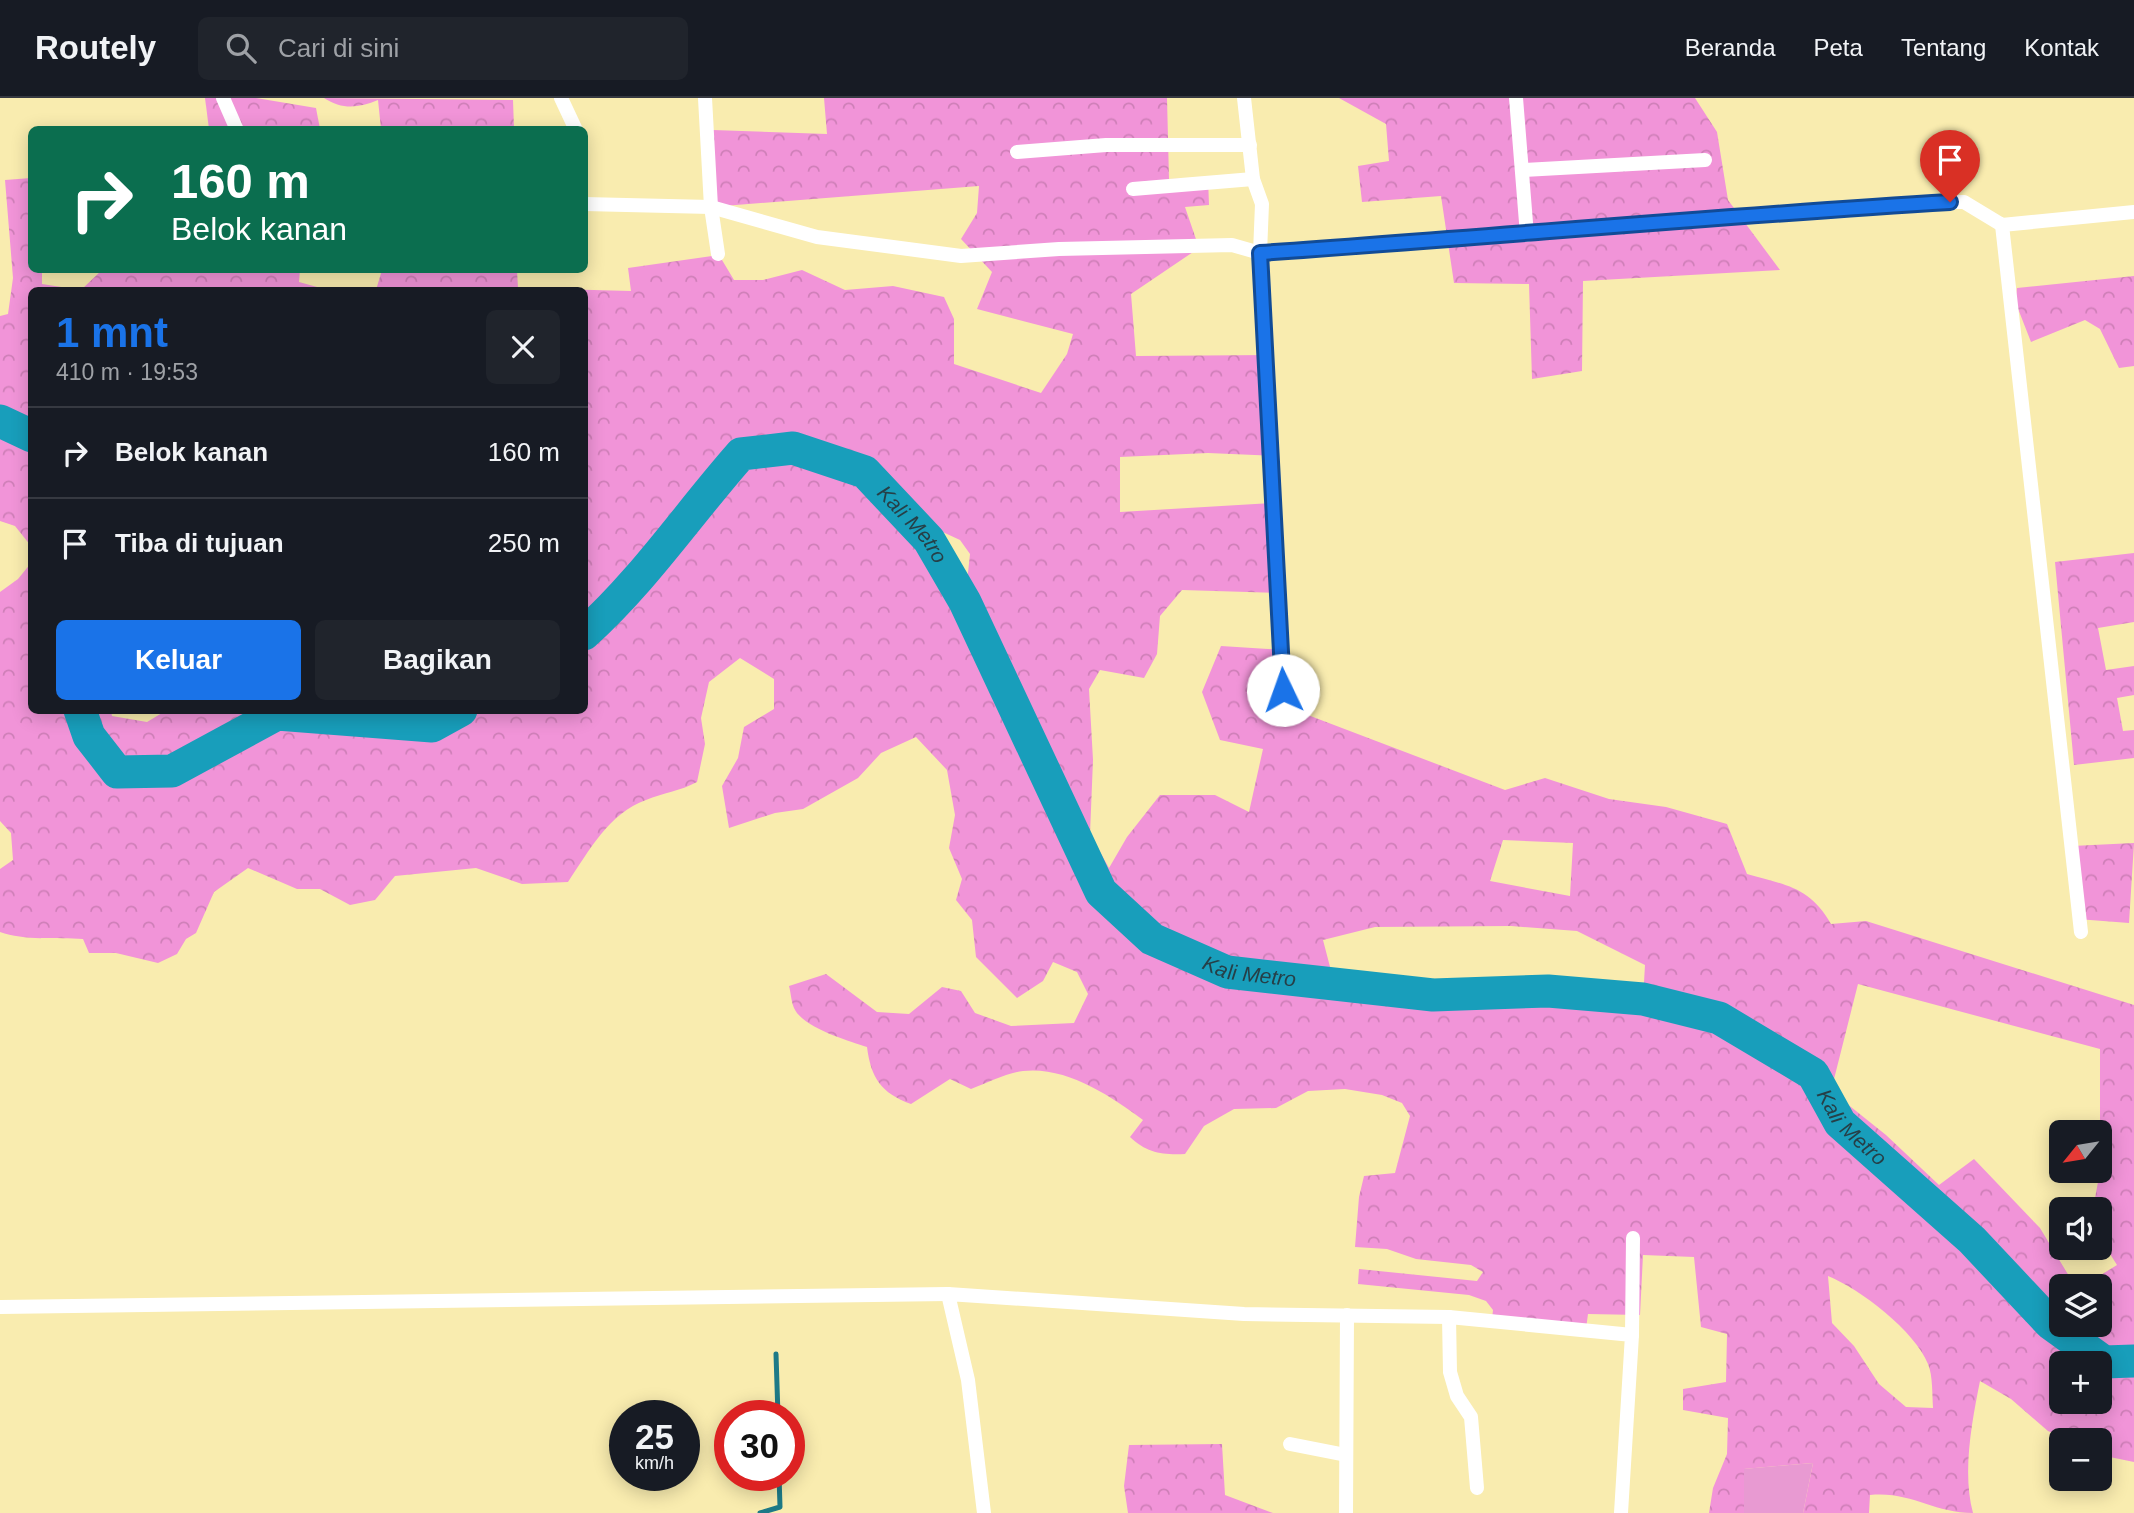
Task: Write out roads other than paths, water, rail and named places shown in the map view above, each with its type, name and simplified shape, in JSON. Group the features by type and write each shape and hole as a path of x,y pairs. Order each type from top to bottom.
{"street":[{"path":"223,98 235,126"},
{"path":"561,98 574,126"},
{"path":"705,98 711,207 718,254"},
{"path":"1244,98 1253,179 1262,204 1260,253 1283,690"},
{"path":"1516,98 1527,235"},
{"path":"1017,152 1105,145 1250,145"},
{"path":"1523,170 1705,160"},
{"path":"1133,189 1253,179"},
{"path":"588,204 711,207 817,237 948,254 1231,245 1260,253 1527,235 1701,217 1965,202 2002,225 2134,212"},
{"path":"2002,225 2081,932"},
{"path":"1621,1513 1632,1335 1633,1238"},
{"path":"0,1307 948,1294 1244,1314 1449,1317 1632,1335"},
{"path":"948,1294 967,1371 984,1513"},
{"path":"1346,1513 1347,1315"},
{"path":"1449,1317 1450,1372 1457,1396 1471,1417 1477,1488"},
{"path":"1290,1444 1346,1455"}],"waterway":[{"name":"Kali Metro","path":"0,421 28,434"},
{"name":"Kali Metro","path":"588,630 646,569 741,454 793,448 865,472 929,540 965,602 1101,892 1152,939 1227,972 1433,995 1548,991 1643,999 1719,1018 1813,1074 1840,1123 1972,1240 2050,1323 2104,1362 2134,1361"},
{"name":"Kali Metro","path":"81,714 89,736 117,772 172,771 277,714"},
{"name":"Kali Metro","path":"277,714 432,726 454,714"},
{"path":"776,1354 777,1400"},
{"path":"760,1513 780,1507 780,1491"}]}
